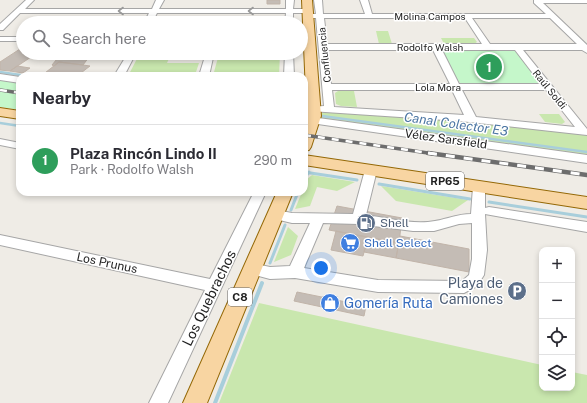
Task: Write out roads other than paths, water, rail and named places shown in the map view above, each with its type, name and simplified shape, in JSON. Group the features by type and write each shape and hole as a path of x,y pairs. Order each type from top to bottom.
{"main road":[{"path":"308,126 310,116 311,11"},
{"path":"0,112 16,114"},
{"name":"RP65","path":"308,161 587,203"},
{"name":"C8","path":"195,403 283,196"}],"street":[{"path":"0,28 30,0"},
{"path":"152,16 160,0"},
{"path":"290,0 290,16"},
{"name":"Confluencia","path":"318,0 311,11 323,47 329,110"},
{"path":"364,0 369,16"},
{"path":"586,49 537,1 587,1"},
{"name":"Molina Campos","path":"18,11 311,11 369,16 552,16"},
{"path":"467,16 488,47"},
{"path":"0,39 16,39"},
{"name":"Rodolfo Walsh","path":"323,47 517,47 586,49"},
{"path":"436,47 472,120"},
{"name":"Raúl Soldi","path":"517,47 586,132"},
{"path":"121,72 128,60"},
{"path":"205,72 208,60"},
{"path":"289,60 289,72"},
{"path":"0,77 16,79"},
{"name":"Lola Mora","path":"327,87 548,87"},
{"path":"310,116 329,110 472,120 586,132"},
{"name":"Vélez Sarsfield","path":"310,116 587,159"},
{"path":"0,142 16,145"},
{"path":"358,219 371,170"},
{"path":"252,270 270,273 296,272 378,286 464,287 474,281 477,274 484,215 479,187"},
{"name":"Los Quebrachos","path":"158,403 258,196"},
{"path":"276,215 292,218 358,219 413,226 434,226 459,219 484,215 587,228"},
{"path":"296,272 310,236 319,218"},
{"name":"Los Prunus","path":"0,240 215,286"}],"waterway":[{"name":"Canal Colector E3","path":"0,72 16,74"},
{"name":"Canal Colector E3","path":"322,116 587,152"},
{"path":"0,123 16,125"},
{"path":"309,173 357,180"},
{"path":"379,184 470,199"},
{"path":"291,210 296,196"},
{"path":"489,202 587,217"},
{"path":"270,263 285,225"},
{"path":"215,403 262,283"}],"railway":[{"path":"0,90 16,92"},
{"path":"308,136 430,153"},
{"path":"430,153 587,175"},
{"path":"430,153 435,154"}],"place":[{"name":"Plaza Rincón Lindo II","path":"489,67"},
{"name":"Shell","path":"366,223"},
{"name":"Shell Select","path":"350,243"},
{"name":"Playa de Camiones","path":"517,291"},
{"name":"Gomería Ruta","path":"330,303"}]}
